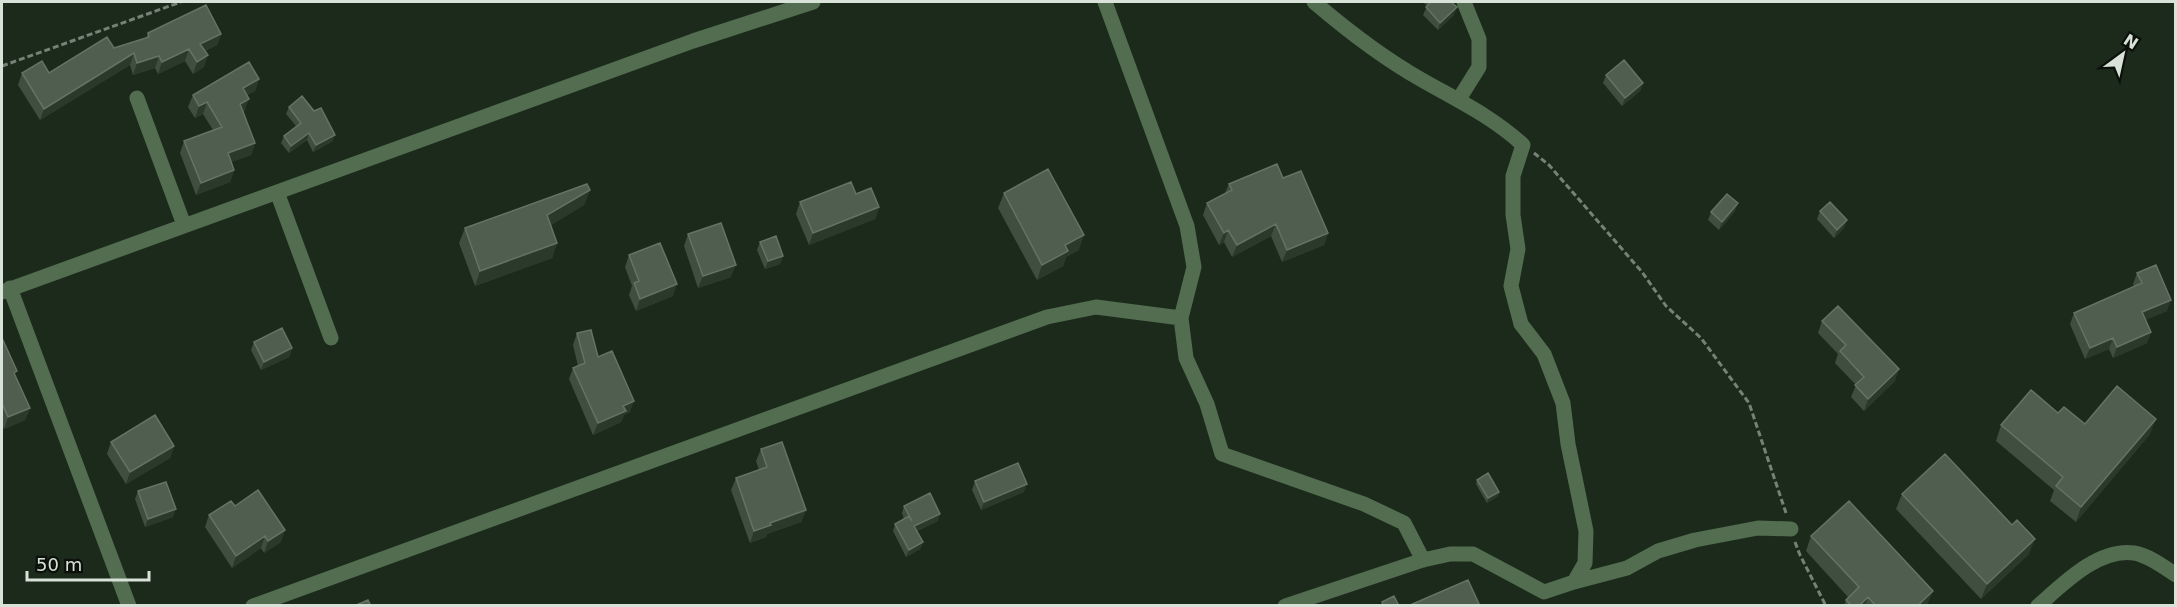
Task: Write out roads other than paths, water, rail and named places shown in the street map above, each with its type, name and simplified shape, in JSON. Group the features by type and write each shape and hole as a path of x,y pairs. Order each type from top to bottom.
{"street":[{"path":"129,606 6,290 693,41 813,2"},
{"path":"1104,2 1187,226 1194,267 1181,318 1186,358 1207,404 1222,454 1364,504 1404,523 1423,560"},
{"path":"1314,2 1382,55 1422,80 1459,99 1495,122 1523,145 1513,176 1513,215 1518,249 1511,286 1521,324 1544,354 1563,403 1568,444 1586,531 1585,563 1574,582"},
{"path":"1459,99 1479,67 1479,39 1464,2"},
{"path":"137,98 184,225"},
{"path":"277,192 331,338"},
{"path":"253,606 1047,317 1096,308 1181,318"},
{"path":"1285,606 1423,560 1450,554 1473,554 1544,592 1627,568 1658,552 1695,540 1758,528 1791,529"},
{"path":"2038,606 2076,572 2112,555 2135,553 2163,566 2175,575"}]}
